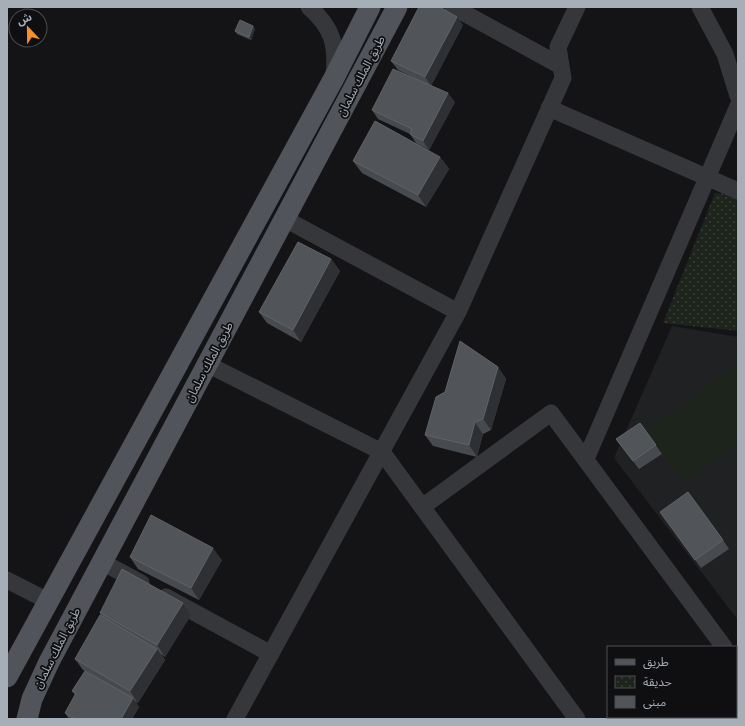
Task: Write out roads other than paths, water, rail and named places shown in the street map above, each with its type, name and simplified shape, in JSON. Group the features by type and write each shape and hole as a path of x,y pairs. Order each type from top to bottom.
{"main road":[{"name":"طريق الملك سلمان","path":"7,677 334,78 370,7"},
{"name":"طريق الملك سلمان","path":"27,719 32,699 49,662 397,7"}],"street":[{"path":"309,7 326,25 331,36 335,60 334,78"},
{"path":"453,7 561,66"},
{"path":"235,719 458,312 563,78 558,47 577,7"},
{"path":"700,7 725,54 738,96"},
{"path":"586,459 738,106"},
{"path":"549,108 738,191"},
{"path":"285,218 458,312"},
{"path":"207,364 382,452 577,719"},
{"path":"422,507 551,413 723,646"},
{"path":"102,562 271,654"},
{"path":"7,580 48,601"}]}
